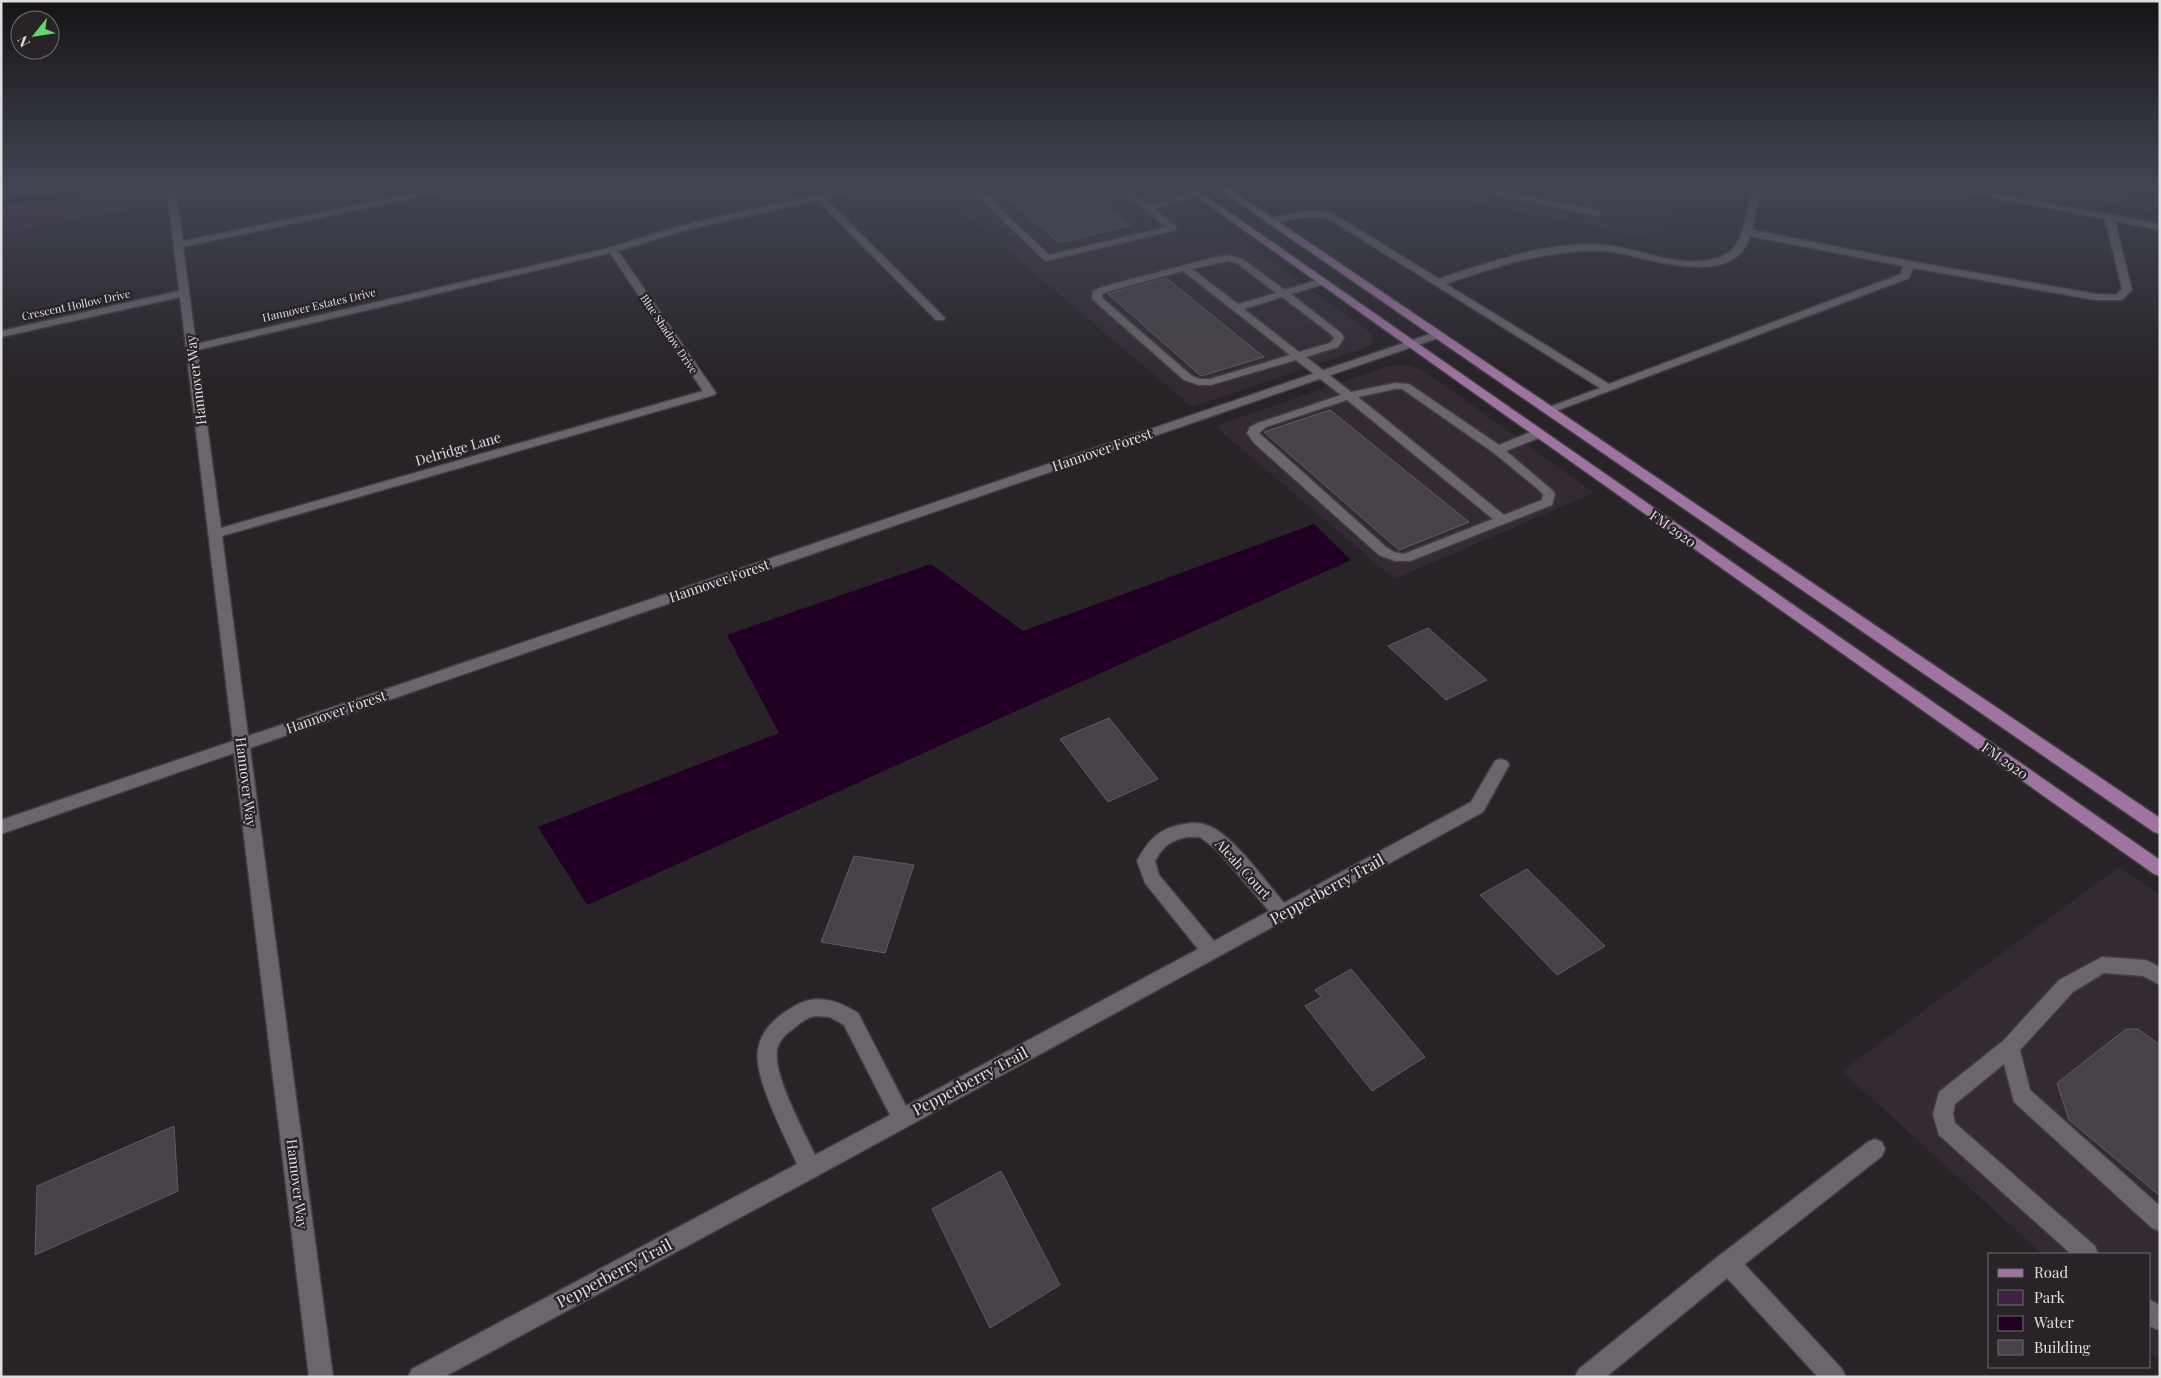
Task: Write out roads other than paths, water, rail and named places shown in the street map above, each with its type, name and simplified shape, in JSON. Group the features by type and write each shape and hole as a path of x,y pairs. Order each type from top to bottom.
{"main road":[{"name":"FM 2920","path":"1277,251 2160,869"},
{"name":"FM 2920","path":"1313,251 2160,827"}],"street":[{"name":"Hannover Way","path":"179,251 321,1377"},
{"name":"Hannover Estates Drive","path":"192,348 606,251"},
{"name":"Blue Shadow Drive","path":"613,251 710,393"},
{"path":"873,251 940,318"},
{"path":"1040,251 1047,258 1075,251"},
{"path":"1387,251 1608,388"},
{"path":"1438,283 1506,262 1559,251"},
{"path":"1626,251 1693,264 1713,262 1729,257 1736,251"},
{"path":"1844,251 2096,297 2118,298 2127,290 2117,251"},
{"path":"1229,258 1241,262 1336,333 1339,338 1334,345 1211,382 1199,382 1188,378 1098,299 1097,293 1106,288 1186,268 1218,259 1229,258"},
{"path":"1548,411 1905,276 1909,264"},
{"path":"1186,268 1503,520"},
{"path":"1236,308 1321,282"},
{"name":"Crescent Hollow Drive","path":"1,334 185,293"},
{"name":"Hannover Forest","path":"1,827 1437,336"},
{"path":"1395,386 1405,386 1498,450 1543,487 1550,498 1548,502 1405,558 1391,556 1381,550 1255,437 1254,430 1262,425 1349,396 1395,386"},
{"name":"Delridge Lane","path":"215,534 710,393"},
{"path":"1498,450 1537,434"},
{"name":"Pepperberry Trail","path":"420,1377 810,1169 1477,807 1501,765"},
{"name":"Aleah Court","path":"1211,951 1151,878 1146,861 1153,845 1169,834 1191,829 1205,831 1219,841 1282,913"},
{"path":"2086,1253 1946,1128 1943,1114 1946,1099 2010,1047 2066,986 2102,965 2146,968 2160,977"},
{"path":"810,1169 769,1073 767,1051 776,1030 798,1013 822,1006 837,1010 851,1019 902,1118"},
{"path":"2010,1047 2021,1095 2160,1220"},
{"path":"1587,1377 1728,1263 1875,1149"},
{"path":"1728,1263 1834,1377"}],"water":[{"path":"1314,524 1351,560 587,905 538,827 779,733 727,635 931,564 1023,631"}]}
